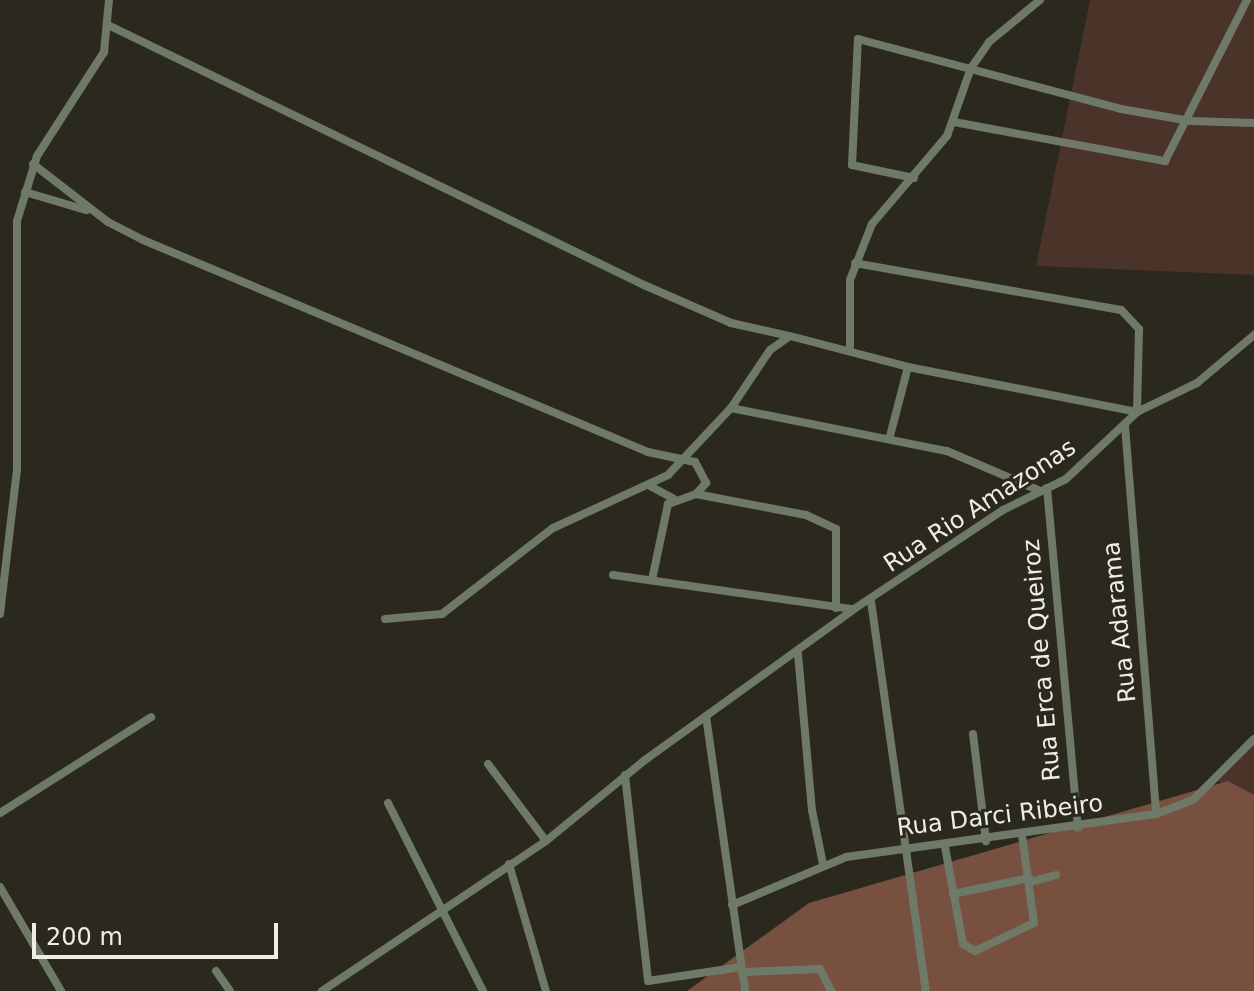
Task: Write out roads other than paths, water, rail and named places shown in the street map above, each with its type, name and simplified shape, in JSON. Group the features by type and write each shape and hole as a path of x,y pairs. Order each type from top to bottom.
{"street":[{"path":"0,614 13,533 18,403 12,255 33,164 104,52 109,0"},
{"path":"850,347 855,263 872,224 914,178 954,122 971,68 1003,27 1040,0"},
{"path":"954,122 1155,163 1165,161 1190,121 1205,73 1247,0"},
{"path":"108,25 644,285 731,323 850,347 908,367 1137,412 1140,349 1134,318 1083,300 855,263"},
{"path":"914,178 852,165 858,39 1190,121 1254,123"},
{"path":"33,164 94,212 143,240 648,452 684,455 706,476 696,494"},
{"path":"25,192 94,212"},
{"name":"Rua Rio Amazonas","path":"322,991 442,907 546,841 625,775 798,654 854,609 871,601 1042,489 1078,471 1137,412 1197,383 1254,335"},
{"path":"385,619 442,614 553,528 650,486 731,408 763,358 790,336"},
{"path":"890,436 908,367"},
{"path":"731,408 890,436 977,461 1042,489"},
{"name":"Rua Adarama","path":"1125,426 1156,814"},
{"path":"650,486 673,498 696,494 806,515 836,529 836,608"},
{"name":"Rua Erca de Queiroz","path":"1042,489 1078,828"},
{"path":"652,580 673,498"},
{"path":"613,575 854,609"},
{"path":"871,601 903,848 926,991"},
{"path":"798,654 812,810 823,864"},
{"path":"706,716 745,991"},
{"path":"0,813 151,717"},
{"path":"973,734 986,841"},
{"name":"Rua Darci Ribeiro","path":"732,905 823,864 903,848 945,847 1156,814 1193,800 1254,739"},
{"path":"488,764 546,841"},
{"path":"625,775 648,981 742,969 820,969 831,991"},
{"path":"388,803 483,991"},
{"path":"945,847 963,944 975,951 1034,923 1022,835"},
{"path":"509,864 546,991"},
{"path":"953,894 1056,875"},
{"path":"0,887 60,988"},
{"path":"216,971 230,991"}]}
